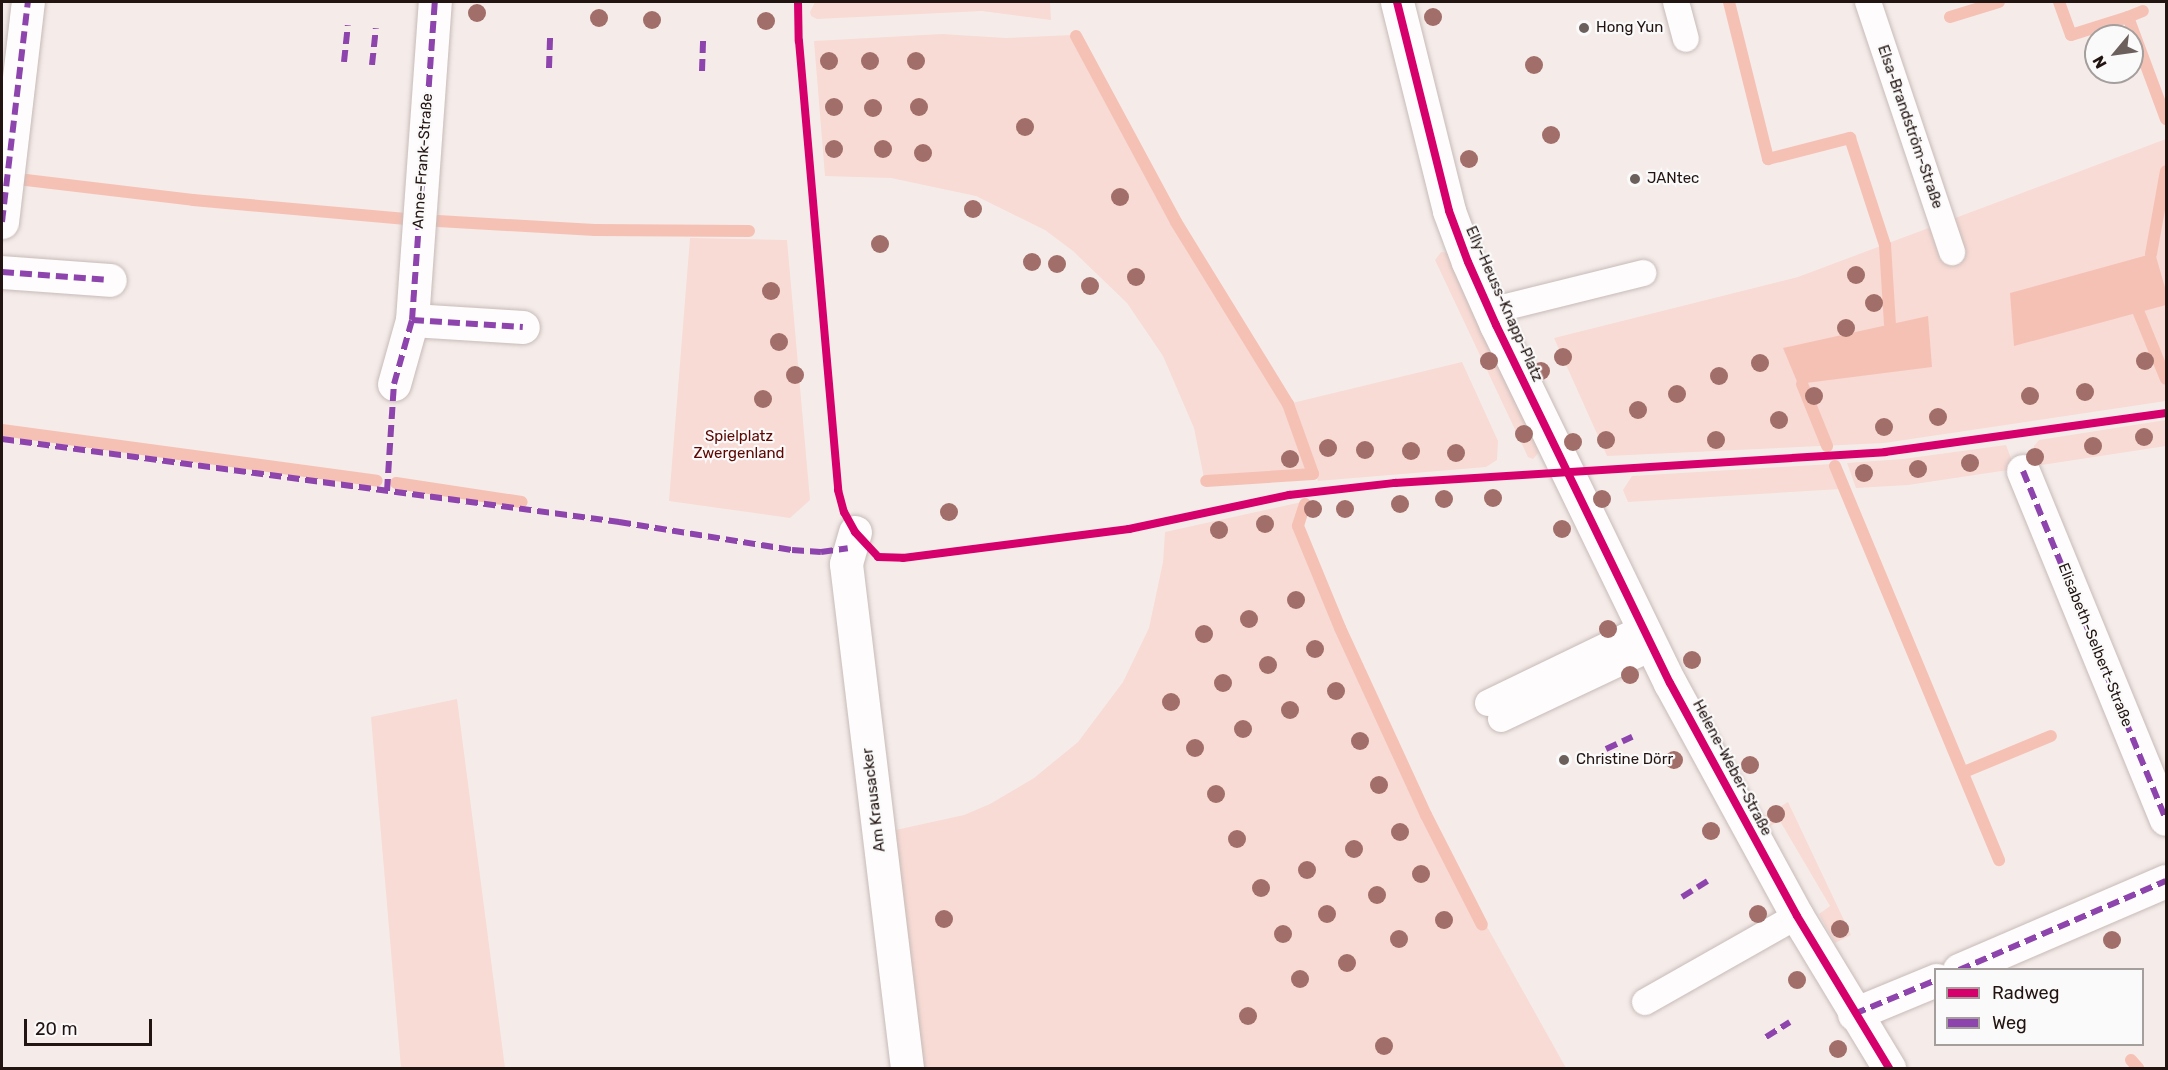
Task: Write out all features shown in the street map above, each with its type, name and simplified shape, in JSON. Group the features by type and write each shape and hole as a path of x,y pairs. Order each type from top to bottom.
{"street":[{"path":"2,222 28,2"},
{"name":"Anne-Frank-Straße","path":"394,384 412,321 435,2"},
{"name":"Elly-Heuss-Knapp-Platz","path":"1397,2 1449,211 1490,311 1568,472"},
{"path":"2,272 110,280"},
{"path":"412,321 522,327"},
{"name":"Elisabeth-Selbert-Straße","path":"2023,471 2166,819"},
{"name":"Helene-Weber-Straße","path":"1568,472 1648,638 1797,916 1854,1014 1889,1068"},
{"name":"Am Krausacker","path":"855,532 848,548 846,564 906,1068"},
{"path":"1961,968 2166,881"},
{"path":"1854,1014 1934,980"}],"lane":[{"path":"1676,2 1686,39"},
{"name":"Elsa-Brandström-Straße","path":"1868,2 1952,252"},
{"path":"1490,311 1643,273"},
{"path":"1495,711 1648,638"},
{"path":"1645,1002 1797,916"}],"green space":[{"path":"815,2 1050,2 1051,20 982,11 817,19 811,16 810,12"},
{"path":"942,34 1006,38 1072,35 1192,255 1284,405 1462,362 1498,441 1497,460 1486,467 1318,481 1315,471 1204,478 1194,428 1163,356 1127,303 1073,251 1045,230 976,196 891,178 825,176 814,41"},
{"path":"2166,139 2166,401 1884,443 1607,456 1554,338 1798,277"},
{"name":"Spielplatz Zwergenland","path":"690,238 787,240 810,500 790,518 669,501"},
{"path":"1441,252 1449,253 1540,451 1533,459 1528,457 1435,260"},
{"path":"2166,420 2166,446 2035,466 2031,458 2034,446 2039,440"},
{"path":"2006,445 2015,469 1908,485 1856,488 1847,463 1903,459"},
{"path":"1832,464 1841,489 1628,502 1623,490 1632,476"},
{"path":"1302,502 1295,523 1346,648 1412,791 1479,925 1485,923 1566,1068 919,1068 891,831 964,815 990,804 1034,778 1078,742 1123,682 1149,628 1163,562 1165,532"},
{"path":"457,699 505,1068 401,1068 371,717"},
{"path":"1788,802 1851,935 1835,943 1819,914 1830,906 1780,821 1770,826 1764,816"}],"shaded area":[{"path":"2155,253 2166,291 2166,305 2014,346 2010,293"},
{"path":"1928,316 1932,367 1798,384 1783,348"}],"waterway":[{"path":"1729,2 1768,159 1850,138 1885,245 1890,324"},
{"path":"1950,17 1999,2"},
{"path":"2059,2 2071,35 2128,17 2166,119"},
{"path":"2128,17 2143,11"},
{"path":"1076,36 1176,222 1288,404 1313,474 1206,481"},
{"path":"2151,254 2166,171"},
{"path":"26,180 193,200 406,219"},
{"path":"438,221 595,230 749,231"},
{"path":"2139,313 2166,379"},
{"path":"1802,384 1827,446"},
{"path":"2,430 377,481"},
{"path":"1835,466 1999,860"},
{"path":"396,483 522,502"},
{"path":"1305,504 1298,526 1340,628 1426,815 1482,925"},
{"path":"1964,772 2051,736"},
{"path":"2131,1060 2138,1068"}],"marked path":[{"path":"2,222 28,2"},
{"path":"387,491 394,384 412,320 435,2"},
{"path":"344,62 348,25"},
{"path":"372,65 376,28"},
{"path":"549,68 550,37"},
{"path":"702,71 703,41"},
{"path":"2,272 110,280"},
{"path":"412,320 523,327"},
{"path":"2,439 619,522 792,550 821,552 848,548"},
{"path":"2023,471 2166,819"},
{"path":"1606,749 1632,737"},
{"path":"1682,897 1709,880"},
{"path":"1964,968 2166,881"},
{"path":"1854,1014 1934,981"},
{"path":"1766,1037 1790,1022"}],"cycle path":[{"path":"798,2 799,41 838,490 844,512 855,532 878,557 903,558 1129,529 1289,495 1395,483 1885,452 2166,413"},
{"path":"1397,2 1449,211 1468,262 1496,325 1670,683 1797,916 1889,1068"}],"place":[{"name":"Hong Yun","path":"1584,28"},
{"name":"JANtec","path":"1635,179"},
{"name":"Christine Dörr","path":"1564,760"}]}
